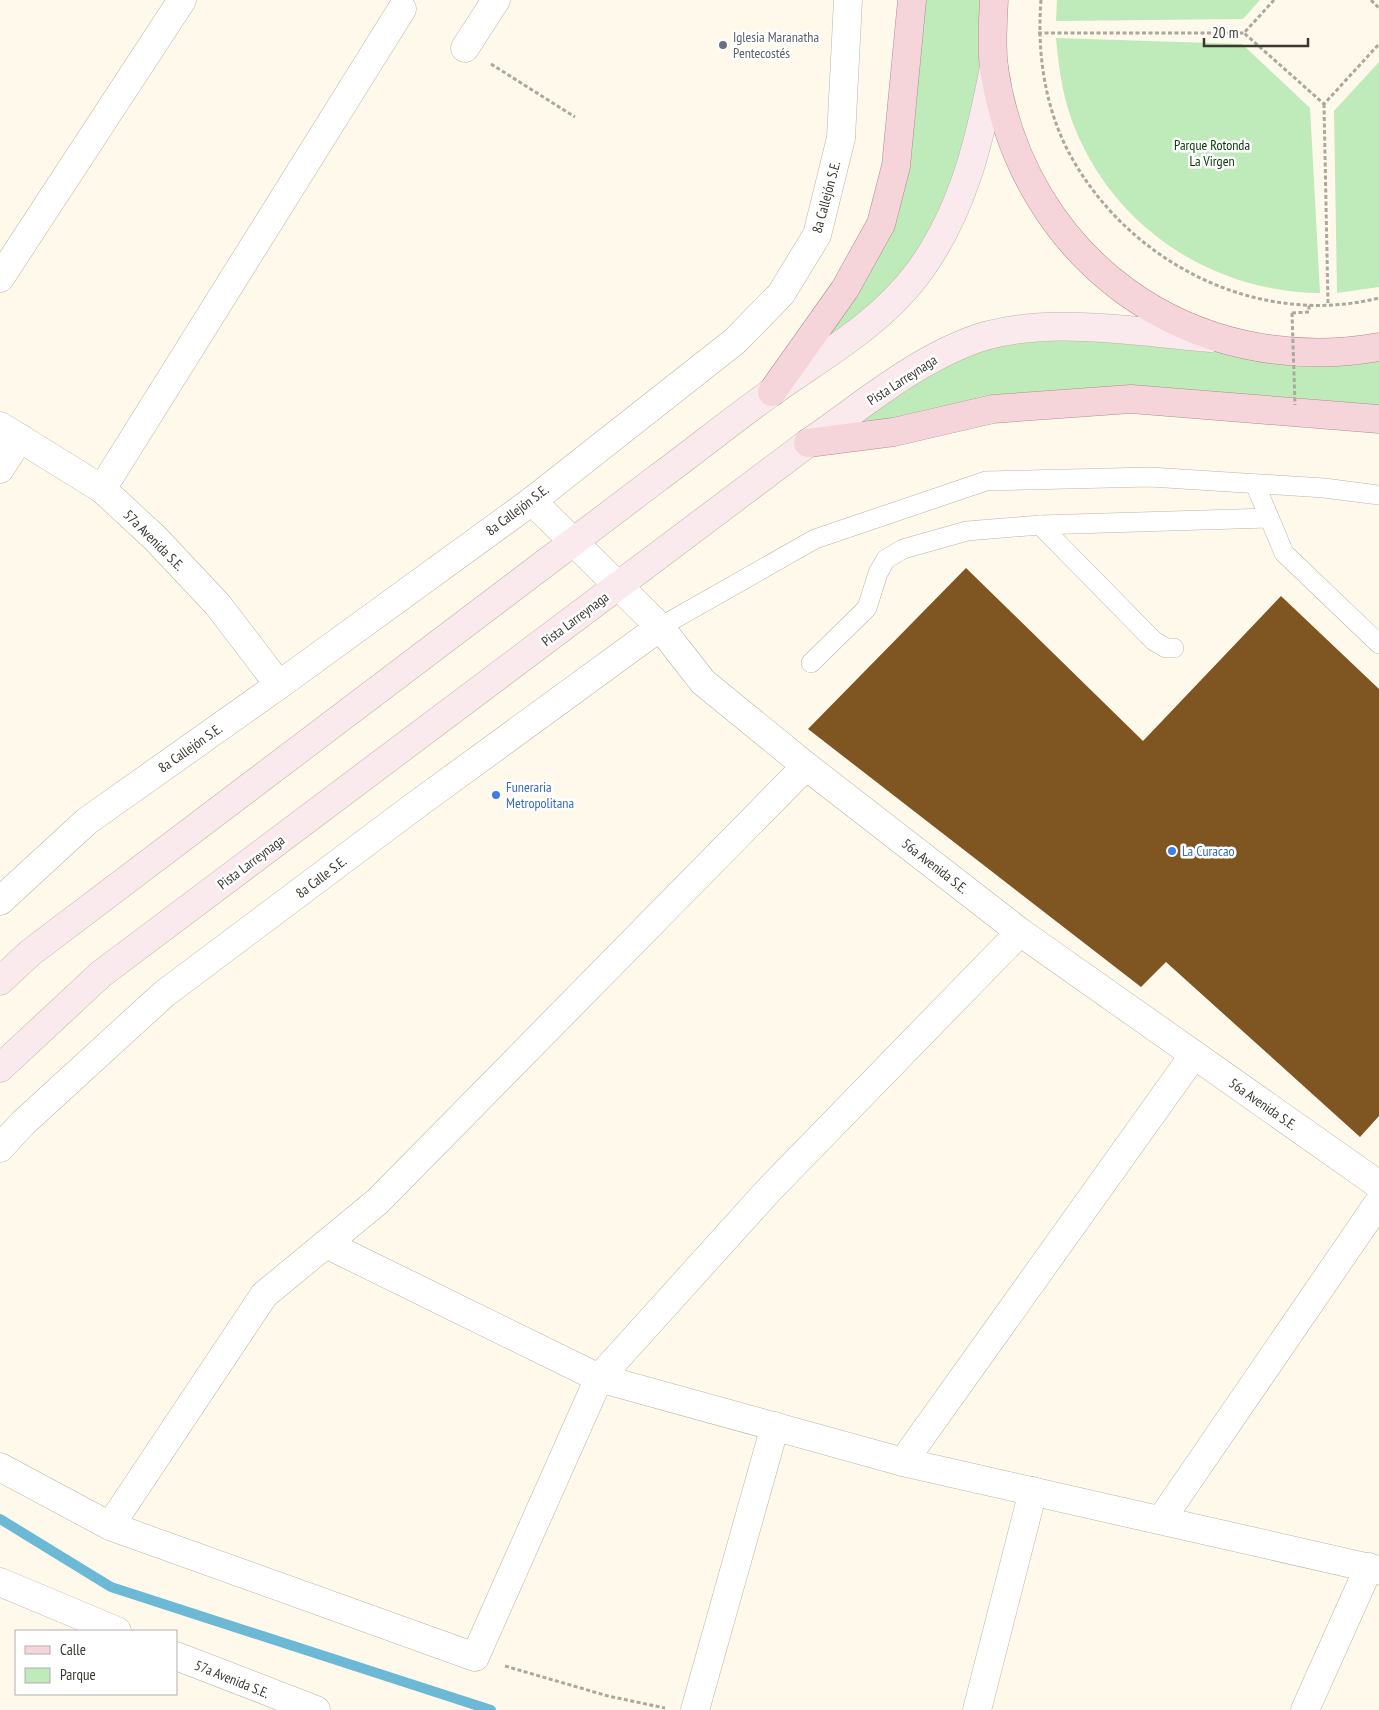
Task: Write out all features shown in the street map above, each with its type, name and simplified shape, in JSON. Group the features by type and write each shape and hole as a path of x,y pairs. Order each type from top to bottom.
{"main road":[{"path":"772,392 845,289 882,224 896,166 912,0"},
{"path":"0,980 30,952 365,696 575,542 772,392 851,340 893,301 916,275 943,233 966,184 978,144 994,67 994,0"},
{"path":"994,67 1013,143 1034,188 1061,229 1094,266 1134,297 1163,316 1214,338 1280,352 1352,352 1379,347"},
{"name":"Pista Larreynaga","path":"0,1068 101,974 808,443 908,374 944,353 966,343 997,334 1032,329 1083,327 1214,338"},
{"path":"808,443 894,432 993,409 1131,399 1379,419"}],"street":[{"path":"0,278 182,0"},
{"path":"465,48 496,0"},
{"name":"8a Callejón S.E.","path":"0,901 87,821 279,685 532,501 735,341 781,294 817,235 841,138 848,0"},
{"path":"102,489 402,9"},
{"path":"0,469 10,432"},
{"name":"57a Avenida S.E.","path":"10,432 102,489 155,538 218,605 279,685"},
{"name":"56a Avenida S.E.","path":"532,501 620,585 660,627 703,682 806,766 1020,932 1379,1185"},
{"name":"8a Calle S.E.","path":"0,1148 23,1123 164,994 412,808 660,627"},
{"path":"110,1526 264,1295 378,1201 806,766"},
{"path":"0,1467 110,1526 475,1657 599,1378 768,1190 1020,932"},
{"path":"904,1462 1194,1056"},
{"path":"1161,1520 1379,1202"},
{"path":"326,1244 599,1378 904,1462 1374,1569 1305,1710"},
{"path":"695,1710 775,1426"},
{"path":"977,1710 1033,1491"},
{"path":"0,1582 115,1630"},
{"name":"57a Avenida S.E.","path":"178,1657 288,1706 316,1710"}],"lane":[{"path":"660,627 815,539 986,480 1150,477 1379,495"},
{"path":"1255,484 1284,553 1379,644"},
{"path":"811,663 867,608 878,574 886,560 903,549 966,531 1040,525 1269,518"},
{"path":"1040,525 1154,641 1166,648 1174,648"}],"path":[{"path":"1041,0 1038,33 1046,91 1066,147 1097,197 1138,240 1187,272 1242,295 1282,304 1309,305 1358,303 1379,298"},
{"path":"1244,33 1274,0"},
{"path":"1371,0 1379,8"},
{"path":"1038,33 1244,33 1324,104"},
{"path":"1328,304 1324,104 1379,44"},
{"path":"1295,405 1292,313 1309,312 1309,305"},
{"path":"475,1657 608,1696 668,1708"}],"green space":[{"path":"912,0 994,0 993,44 934,249 772,392 881,224"},
{"path":"1057,0 1260,0 1243,19 1056,21"},
{"name":"Parque Rotonda La Virgen","path":"1056,38 1242,44 1310,108 1320,293 1280,290 1243,281 1207,267 1173,248 1143,225 1116,198 1094,166 1076,131 1062,85"},
{"path":"1379,62 1379,287 1337,293 1334,111"},
{"path":"997,334 1379,347 1379,419 1131,399 808,443"}],"building":[{"name":"La Curacao","path":"966,568 1143,741 1281,596 1379,689 1379,1116 1360,1137 1166,962 1141,987 808,729"}],"waterway":[{"path":"0,1519 111,1587 491,1710"}],"place":[{"name":"Iglesia Maranatha Pentecostés","path":"723,45"},
{"name":"Funeraria Metropolitana","path":"496,795"},
{"name":"La Curacao","path":"1172,851"}]}
